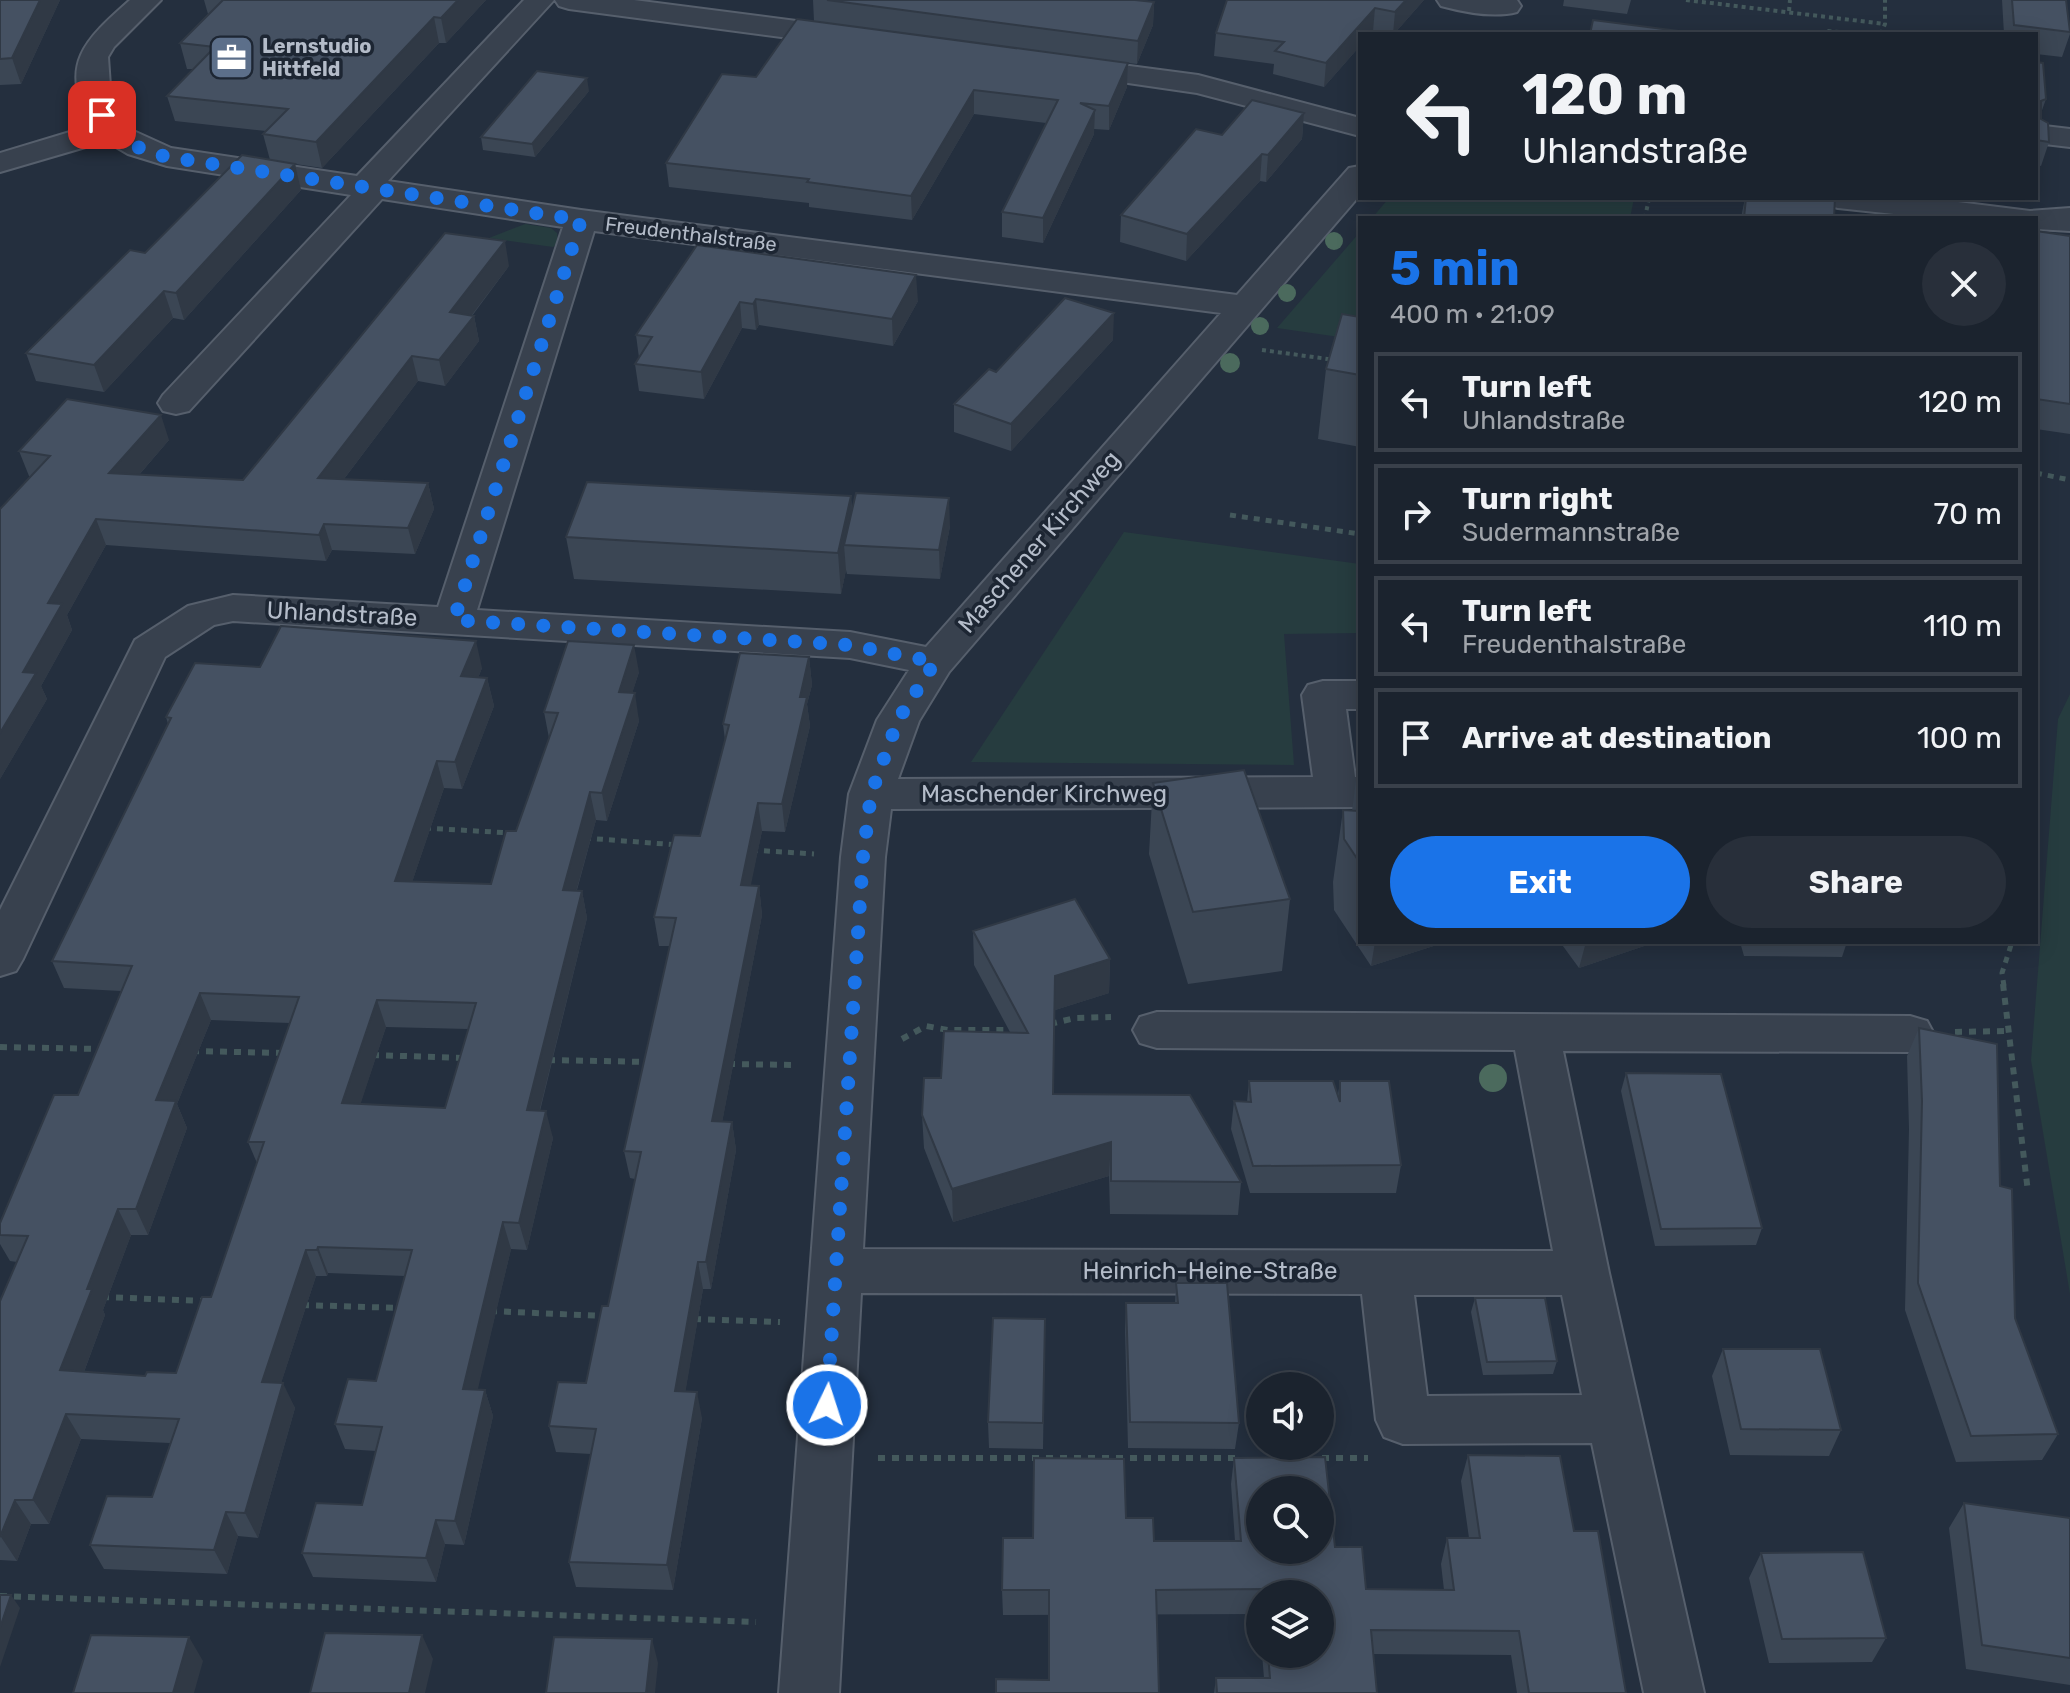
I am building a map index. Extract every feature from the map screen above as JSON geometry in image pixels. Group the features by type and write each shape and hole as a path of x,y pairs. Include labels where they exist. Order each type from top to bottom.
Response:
{"street":[{"path":"0,163 109,130 95,100 91,68 95,52 147,0"},
{"path":"176,403 540,0"},
{"path":"569,0 884,42"},
{"path":"1451,0 1502,20"},
{"path":"1041,63 1198,84 1358,126"},
{"name":"Freudenthalstraße","path":"109,130 138,148 167,157 581,220 1245,306"},
{"path":"2038,134 2070,138"},
{"name":"Maschener Kirchweg","path":"809,1693 863,857 871,794 898,720 935,662 1358,177"},
{"path":"1845,200 1883,211 1980,216"},
{"path":"2038,219 2069,221"},
{"path":"454,620 581,220"},
{"name":"Uhlandstraße","path":"0,959 149,649 202,615 233,608 850,645 935,662"},
{"path":"1348,792 1323,695 1358,695"},
{"name":"Maschender Kirchweg","path":"871,794 1348,792"},
{"path":"1157,1030 1910,1034"},
{"path":"1535,1030 1583,1273 1674,1693"},
{"name":"Heinrich-Heine-Straße","path":"836,1271 1583,1273"},
{"path":"1385,1272 1403,1420 1617,1419"}],"path":[{"path":"1686,0 1885,24"},
{"path":"1789,11 1790,0"},
{"path":"1882,32 1885,0"},
{"path":"1215,340 1271,352 1345,362"},
{"path":"2038,473 2070,480"},
{"path":"1230,515 1358,534"},
{"path":"420,827 515,834"},
{"path":"578,838 689,845"},
{"path":"736,848 863,857"},
{"path":"2011,944 2002,973 2028,1192"},
{"path":"1036,1027 1075,1018 1123,1016 1157,1030"},
{"path":"722,1064 849,1066 926,1026 948,1030 1023,1030"},
{"path":"0,1047 110,1049"},
{"path":"188,1051 298,1054"},
{"path":"361,1055 471,1058"},
{"path":"533,1059 659,1062"},
{"path":"94,1297 220,1301"},
{"path":"299,1304 409,1308"},
{"path":"487,1311 613,1316"},
{"path":"691,1319 833,1324"},
{"path":"823,1458 1246,1458"},
{"path":"1334,1458 1374,1458"},
{"path":"0,1596 813,1624"}],"green space":[{"path":"1387,200 1634,200 1630,216 1374,216"},
{"path":"525,224 551,228 557,233 558,243 553,247 489,238"},
{"path":"1358,234 1358,340 1277,328"},
{"path":"1124,532 1358,564 1358,633 1284,634 1294,765 971,762"},
{"path":"2070,694 2070,1294 2031,1060 2058,719"}],"building":[{"path":"0,0 40,0 12,58 0,59"},
{"path":"223,0 458,0 441,18 434,17 316,142 263,134 288,109 167,96 215,47 180,43"},
{"path":"827,0 1135,0 1154,2 1138,41"},
{"path":"1227,0 1406,0 1395,12 1375,8 1326,63 1275,51 1284,42 1216,33"},
{"path":"2012,0 2066,0 2070,32 2014,25"},
{"path":"797,19 1128,63 1109,106 1080,103 1095,110 1043,218 1002,212 1058,100 974,90 911,196 807,182 809,179 666,163 722,74 756,77"},
{"path":"1593,20 1686,32 1590,32"},
{"path":"2038,62 2043,63 2046,99 2041,101 2041,119 2048,123 2049,142 2038,140"},
{"path":"537,71 587,78 532,144 481,137"},
{"path":"1252,100 1304,113 1268,155 1262,154 1187,234 1121,215 1196,129 1222,135"},
{"path":"242,155 295,164 176,293 164,291 94,365 26,353 130,250 145,253"},
{"path":"1746,200 1835,200 1834,216 1744,216"},
{"path":"2038,231 2070,236 2070,404 2038,399"},
{"path":"445,233 505,241 450,312 474,316 439,360 412,356 318,478 428,483 408,528 324,524 319,535 96,519 48,603 62,604 23,672 36,673 0,733 0,509 50,456 19,451 67,399 161,415 109,473 243,480"},
{"path":"697,245 916,275 892,319 756,299 753,304 740,302 701,372 635,364 652,337 636,335"},
{"path":"1065,298 1114,313 1011,424 954,404 989,369 996,372"},
{"path":"1342,314 1358,317 1358,375 1326,369"},
{"path":"587,482 851,496 838,553 566,537"},
{"path":"856,493 949,498 939,550 844,545"},
{"path":"281,626 476,641 461,676 487,678 455,762 437,761 395,881 491,884 506,831 516,831 558,713 544,712 568,641 634,645 619,692 635,693 602,793 590,792 563,890 582,891 527,1110 546,1111 519,1223 503,1222 463,1389 485,1390 455,1521 436,1520 426,1558 302,1553 316,1503 362,1505 382,1427 335,1424 348,1379 376,1381 412,1250 318,1247 317,1250 306,1250 262,1382 283,1383 245,1513 226,1512 214,1550 90,1545 107,1496 152,1497 179,1419 66,1414 33,1500 15,1500 0,1537 0,1301 28,1236 0,1235 0,1223 54,1095 78,1095 132,966 52,961 171,718 166,717 195,663 260,667","holes":["200,993 299,997 248,1142 264,1142 211,1297 202,1297 176,1373 147,1372 145,1376 60,1370 92,1289 87,1289 118,1209 136,1209 176,1101 156,1100","377,1000 476,1003 445,1108 342,1103"]},
{"path":"740,653 809,657 800,697 807,697 782,804 758,803 741,885 759,886 712,1121 732,1122 706,1262 698,1262 675,1391 697,1392 667,1565 569,1562 596,1429 549,1426 558,1382 586,1383 602,1306 608,1306 641,1152 624,1151 676,918 654,917 674,835 700,836 729,725 723,724"},
{"path":"1244,770 1290,899 1193,912 1153,783"},
{"path":"1343,810 1358,811 1358,860 1344,839"},
{"path":"1075,899 1110,959 1055,976 1053,1094 1190,1095 1241,1182 1111,1181 1111,1142 952,1189 922,1115 924,1078 941,1078 944,1031 1028,1033 973,931"},
{"path":"1919,1028 1997,1044 2000,1186 2012,1189 2015,1318 2058,1434 1971,1436 1918,1283 1922,1101"},
{"path":"1626,1073 1721,1074 1762,1228 1661,1229"},
{"path":"1249,1081 1333,1081 1340,1102 1340,1081 1389,1081 1401,1165 1253,1166 1234,1101 1251,1102"},
{"path":"1176,1283 1227,1283 1239,1423 1130,1422 1126,1303 1178,1303"},
{"path":"1475,1298 1545,1298 1557,1361 1487,1362"},
{"path":"993,1318 1045,1319 1043,1423 988,1422"},
{"path":"1723,1349 1820,1349 1841,1430 1741,1429"},
{"path":"1468,1455 1560,1456 1574,1531 1598,1531 1626,1693 1529,1693 1519,1631 1371,1630 1377,1693 1217,1693 1216,1678 1270,1678 1269,1668 1334,1668 1334,1580 1246,1580 1246,1589 1156,1590 1159,1693 996,1693 996,1679 1049,1680 1049,1590 1002,1590 1003,1538 1033,1538 1034,1458 1124,1459 1126,1518 1153,1518 1154,1541 1241,1541 1234,1458 1325,1460 1327,1476 1246,1476 1246,1564 1334,1564 1334,1538 1335,1547 1362,1547 1366,1589 1454,1590 1447,1538 1480,1538"},
{"path":"1964,1503 2070,1518 2070,1658 1982,1645"},
{"path":"1863,1552 1886,1638 1782,1639 1761,1553"},
{"path":"0,1595 11,1595 0,1628"},
{"path":"325,1633 422,1635 409,1693 310,1693"},
{"path":"91,1635 189,1637 173,1693 73,1693"},
{"path":"554,1637 652,1639 646,1693 546,1693"}],"place":[{"name":"Lernstudio Hittfeld","path":"231,58"}],"route":[{"path":"102,115 109,130 138,148 167,157 581,220 454,620 850,645 935,662 898,720 871,794 863,857 827,1405"}]}
